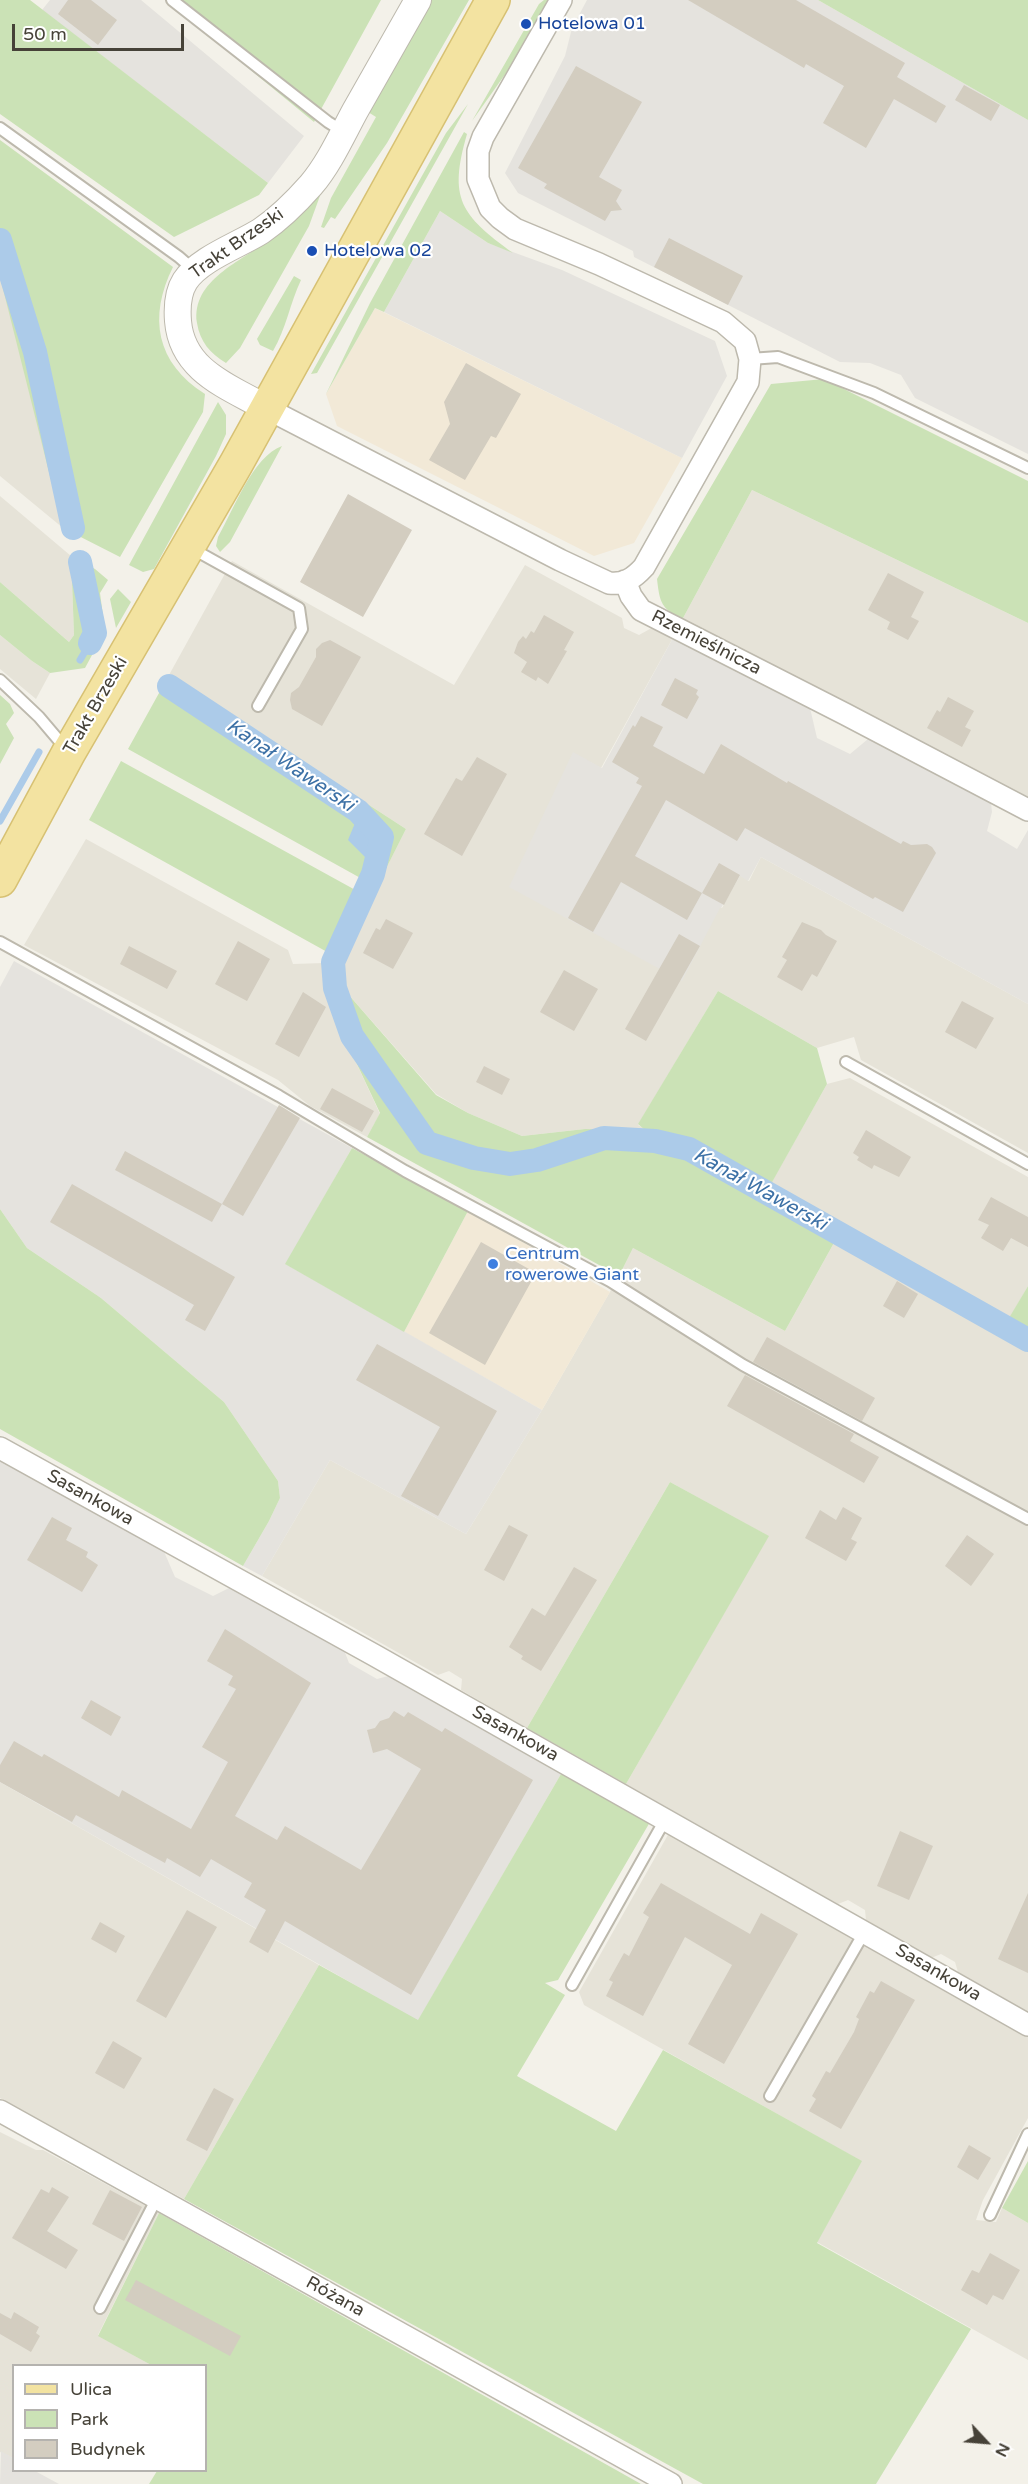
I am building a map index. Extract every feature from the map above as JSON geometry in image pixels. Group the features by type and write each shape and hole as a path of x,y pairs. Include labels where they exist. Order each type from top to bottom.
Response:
{"main road":[{"name":"Trakt Brzeski","path":"0,880 69,752 267,408 493,0"}],"street":[{"name":"Trakt Brzeski","path":"267,408 207,374 184,350 177,310 180,294 185,281 195,271 262,230 287,211 313,182 344,132 418,0"},
{"path":"267,408 560,560 609,583 618,584 634,577 644,567 748,382 750,359 745,341 723,322 599,264 515,229 490,208 478,179 478,151 483,137 561,0"},
{"name":"Rzemieślnicza","path":"625,581 631,596 641,610 1028,810"},
{"name":"Sasankowa","path":"0,1448 666,1818 1028,2025"},
{"name":"Różana","path":"0,2110 670,2484"}],"lane":[{"path":"172,0 328,122 344,132"},
{"path":"0,128 170,250 195,271"},
{"path":"750,359 778,357 874,393 1028,468"},
{"path":"187,546 299,609 302,628 258,706"},
{"path":"0,680 39,717 69,752"},
{"path":"0,942 279,1096 405,1171 610,1281 744,1365 1028,1519"},
{"path":"846,1062 1028,1164"},
{"path":"572,1985 666,1818"},
{"path":"770,2096 865,1930"},
{"path":"990,2215 1028,2134"},
{"path":"100,2308 157,2198"}],"shaded area":[{"path":"50,0 141,0 304,136 268,183 42,10"},
{"path":"587,0 818,0 1028,120 1028,454 915,398 901,375 870,363 840,362 634,257 633,251 518,193 505,173 565,56 572,28"},
{"path":"440,211 488,243 562,270 715,341 727,376 682,458 384,312"},
{"path":"0,277 9,306 63,528 0,476"},
{"path":"375,308 682,458 634,543 594,556 337,426 326,394"},
{"path":"752,490 1028,623 1028,800 682,620"},
{"path":"0,496 71,556 74,635 69,642 0,582"},
{"path":"232,561 454,685 525,565 622,618 624,628 639,635 657,625 674,636 601,768 573,753 720,907 722,908 740,875 749,881 761,857 1028,1004 1028,1153 861,1060 854,1037 817,1048 718,991 638,1125 647,1130 585,1129 522,1136 468,1113 436,1094 341,986 339,961 406,829 169,675"},
{"path":"0,635 50,673 36,699 0,669"},
{"path":"674,636 810,708 817,738 850,754 868,739 991,803 992,812 987,831 1017,849 1028,830 1028,1004 761,857 748,881 740,876 720,908 682,981 509,887 573,752 602,768"},
{"path":"86,839 288,950 293,964 324,963 347,1043 380,1114 367,1137 310,1106 278,1080 24,945"},
{"path":"14,961 352,1148 286,1264 542,1410 466,1534 330,1460 262,1576 243,1566 280,1498 278,1481 224,1402 101,1298 27,1248 0,1209 0,987"},
{"path":"850,1078 1028,1177 1028,1286 1010,1318 771,1183 827,1084"},
{"path":"468,1211 610,1292 542,1410 404,1332"},
{"path":"835,1241 1028,1351 1028,2012 958,1972 955,1962 941,1954 931,1958 866,1920 865,1910 848,1900 838,1904 626,1784 768,1536 670,1482 527,1728 461,1690 462,1679 449,1671 438,1675 262,1576 330,1460 466,1534 542,1410 633,1248 785,1331"},
{"path":"0,1455 162,1547 175,1577 213,1596 233,1586 344,1650 349,1663 377,1679 392,1675 561,1774 418,2021 0,1782"},
{"path":"0,1782 319,1965 184,2199 0,2098"},
{"path":"669,1833 1028,2036 1028,2118 983,2200 976,2220 996,2222 1002,2208 1028,2223 1028,2360 817,2242 861,2161 584,2005 579,1992"},
{"path":"0,2132 36,2150 43,2150 159,2213 98,2335 149,2364 12,2364 12,2458 0,2452"},
{"path":"1,2451 12,2457 12,2472 37,2472 59,2484 0,2484"}],"green space":[{"path":"0,0 30,0 268,183 259,195 174,237 0,114"},
{"path":"165,0 381,0 314,122"},
{"path":"432,0 469,0 387,143 335,219 331,217 324,228 321,227 331,198 376,117 368,112"},
{"path":"544,0 549,0 511,66 472,121 539,4"},
{"path":"818,0 1028,0 1028,120"},
{"path":"468,104 317,373 311,374 446,133"},
{"path":"464,132 467,134 459,175 459,190 463,204 481,228 513,253 488,243 440,211 384,312 375,308 326,394 370,303"},
{"path":"0,140 173,267 161,304 159,321 161,338 176,368 205,394 203,412 120,557 63,528 0,277"},
{"path":"321,193 309,226 240,348 226,363 211,351 201,336 197,323 197,308 202,295 221,273 269,240"},
{"path":"294,276 301,280 273,351 260,345 257,339"},
{"path":"824,379 1028,481 1028,623 752,490 682,620 666,608 659,594 657,579 771,384"},
{"path":"218,402 226,415 226,434 154,569 143,572 129,565"},
{"path":"282,446 230,542 220,552 216,546 218,537 253,472 272,452"},
{"path":"71,556 95,569 108,580 100,593 105,631 85,668 50,673 0,635 0,582 69,642 74,635"},
{"path":"118,589 131,602 116,628 110,599"},
{"path":"169,675 406,829 340,960 341,986 436,1095 468,1113 522,1136 585,1129 645,1130 638,1124 718,991 817,1048 827,1084 771,1184 1009,1318 1028,1286 1028,1351 835,1241 785,1331 633,1248 619,1276 367,1137 380,1113 347,1043 324,963 329,953 89,820 121,761 359,892 364,880 128,749"},
{"path":"0,695 10,704 14,713 6,724 14,738 0,764"},
{"path":"352,1148 468,1211 404,1332 285,1264"},
{"path":"0,1209 27,1248 101,1298 224,1402 278,1481 280,1498 243,1566 0,1429"},
{"path":"670,1482 769,1536 626,1784 527,1728"},
{"path":"561,1774 650,1822 558,1980 545,1983 565,1995 517,2076 616,2131 663,2050 862,2161 817,2243 971,2329 876,2484 703,2484 184,2199 319,1965 418,2020"},
{"path":"1028,2161 1028,2223 1002,2208"},
{"path":"159,2213 641,2484 149,2484 156,2472 207,2472 207,2364 149,2364 98,2336"}],"water":[{"path":"360,811 381,819 381,848 367,859 348,840"}],"building":[{"path":"68,0 91,0 117,20 98,45 58,14"},
{"path":"688,0 796,0 905,63 897,77 946,106 936,123 894,99 866,148 823,123 844,86 806,64 804,68"},
{"path":"576,66 642,102 599,177 622,190 616,201 622,210 611,211 605,221 544,188 547,184 518,168"},
{"path":"964,85 1000,105 991,121 955,100"},
{"path":"669,238 743,276 728,305 654,267"},
{"path":"466,363 521,394 496,438 491,436 465,480 429,460 450,424 444,402"},
{"path":"348,494 412,530 363,617 300,582"},
{"path":"888,573 924,592 911,617 919,621 908,640 887,629 890,622 868,610"},
{"path":"544,615 574,632 564,650 567,651 548,684 538,677 536,681 521,672 527,662 514,653 518,642 523,636 526,639 531,631 534,633"},
{"path":"330,640 361,657 322,726 292,709 290,700 291,693 299,687 316,657 316,649 322,643"},
{"path":"675,678 698,690 696,694 699,697 687,719 661,705"},
{"path":"948,697 974,711 965,727 971,730 962,747 927,728 937,710 940,712"},
{"path":"641,716 663,727 653,746 704,774 721,744 787,783 788,781 901,844 903,841 911,845 927,844 932,847 936,853 903,912 875,897 873,899 745,828 737,841 666,800 635,856 702,893 687,920 621,882 593,932 568,918 642,786 636,783 639,778 612,762 633,725 635,727"},
{"path":"477,757 507,774 462,856 424,834 456,778 462,781"},
{"path":"719,863 740,875 724,905 702,893"},
{"path":"386,919 413,933 393,969 363,953 376,928 380,930"},
{"path":"802,922 821,930 837,941 817,977 812,974 802,991 777,977 787,960 782,957"},
{"path":"679,934 700,946 646,1041 625,1029"},
{"path":"238,941 270,959 247,1001 215,984"},
{"path":"129,946 177,971 167,989 120,964"},
{"path":"564,970 598,989 574,1031 540,1012"},
{"path":"303,992 326,1007 299,1057 275,1044"},
{"path":"962,1001 994,1018 976,1049 945,1032"},
{"path":"484,1066 510,1079 502,1095 476,1082"},
{"path":"332,1088 374,1111 362,1132 320,1109"},
{"path":"279,1105 300,1118 243,1216 222,1204"},
{"path":"866,1130 911,1157 899,1177 874,1165 872,1169 857,1160 859,1157 853,1153"},
{"path":"125,1151 222,1204 212,1222 115,1170"},
{"path":"72,1184 235,1277 205,1331 185,1320 194,1305 50,1222"},
{"path":"991,1197 1028,1217 1028,1247 1011,1238 1003,1251 981,1238 989,1225 978,1220"},
{"path":"481,1242 536,1273 485,1365 429,1333"},
{"path":"897,1281 918,1294 904,1318 883,1306"},
{"path":"767,1337 875,1398 862,1421 753,1362"},
{"path":"377,1344 497,1411 438,1516 401,1496 440,1427 356,1380"},
{"path":"745,1375 854,1434 850,1441 879,1457 864,1483 727,1406"},
{"path":"843,1507 862,1518 851,1539 857,1542 846,1561 805,1538 820,1510 836,1520"},
{"path":"52,1517 72,1528 66,1540 88,1552 86,1557 98,1565 82,1592 27,1560"},
{"path":"509,1525 528,1535 504,1581 484,1570"},
{"path":"967,1535 994,1554 971,1586 945,1566"},
{"path":"574,1567 597,1580 541,1671 521,1659 523,1656 509,1647 532,1608 545,1616"},
{"path":"225,1629 311,1683 235,1816 277,1840 285,1826 361,1870 421,1769 387,1749 373,1753 367,1730 375,1728 380,1721 389,1718 394,1711 404,1717 408,1712 442,1732 445,1728 533,1780 411,1995 285,1921 268,1953 249,1942 266,1910 244,1897 252,1883 211,1859 200,1877 167,1858 165,1863 76,1815 72,1822 0,1782 0,1765 14,1741 42,1757 44,1754 119,1797 122,1790 191,1829 228,1762 202,1747 236,1689 228,1685 233,1676 207,1661"},
{"path":"91,1700 121,1717 111,1736 81,1718"},
{"path":"900,1831 933,1846 909,1900 877,1886"},
{"path":"661,1883 750,1934 761,1913 798,1934 724,2064 688,2044 732,1965 685,1937 643,2016 606,1996 613,1982 609,1980 624,1953 629,1956 649,1917 643,1913"},
{"path":"1028,1893 1028,1973 998,1959"},
{"path":"187,1910 217,1927 166,2018 136,2001"},
{"path":"100,1922 125,1936 116,1953 91,1939"},
{"path":"881,1981 915,2000 841,2129 809,2111 816,2099 812,2096 826,2071 830,2073 854,2032 859,2019 856,2017 870,1991 874,1993"},
{"path":"113,2041 142,2058 124,2089 95,2073"},
{"path":"214,2088 234,2099 207,2151 186,2140"},
{"path":"969,2145 991,2158 978,2180 957,2167"},
{"path":"52,2187 69,2197 47,2231 78,2250 66,2269 12,2238 41,2189 49,2193"},
{"path":"110,2190 142,2207 124,2241 92,2224"},
{"path":"990,2253 1020,2270 1003,2300 993,2295 987,2305 961,2290 972,2270 979,2273"},
{"path":"136,2280 241,2336 230,2356 125,2300"},
{"path":"14,2312 39,2327 36,2333 40,2336 31,2352 0,2334 0,2313 11,2319"}],"waterway":[{"name":"Kanał Wawerski","path":"0,240 35,352 73,528"},
{"name":"Kanał Wawerski","path":"80,562 95,633 90,643"},
{"path":"80,660 90,643"},
{"name":"Kanał Wawerski","path":"169,686 358,811 382,837 373,874 333,962 335,988 352,1036 427,1143 474,1158 510,1164 537,1160 604,1138 655,1141 689,1149 1028,1340"},
{"path":"0,821 39,752"}],"place":[{"name":"Hotelowa 01","path":"526,24"},
{"name":"Hotelowa 02","path":"312,251"},
{"name":"Centrum rowerowe Giant","path":"493,1264"}]}
